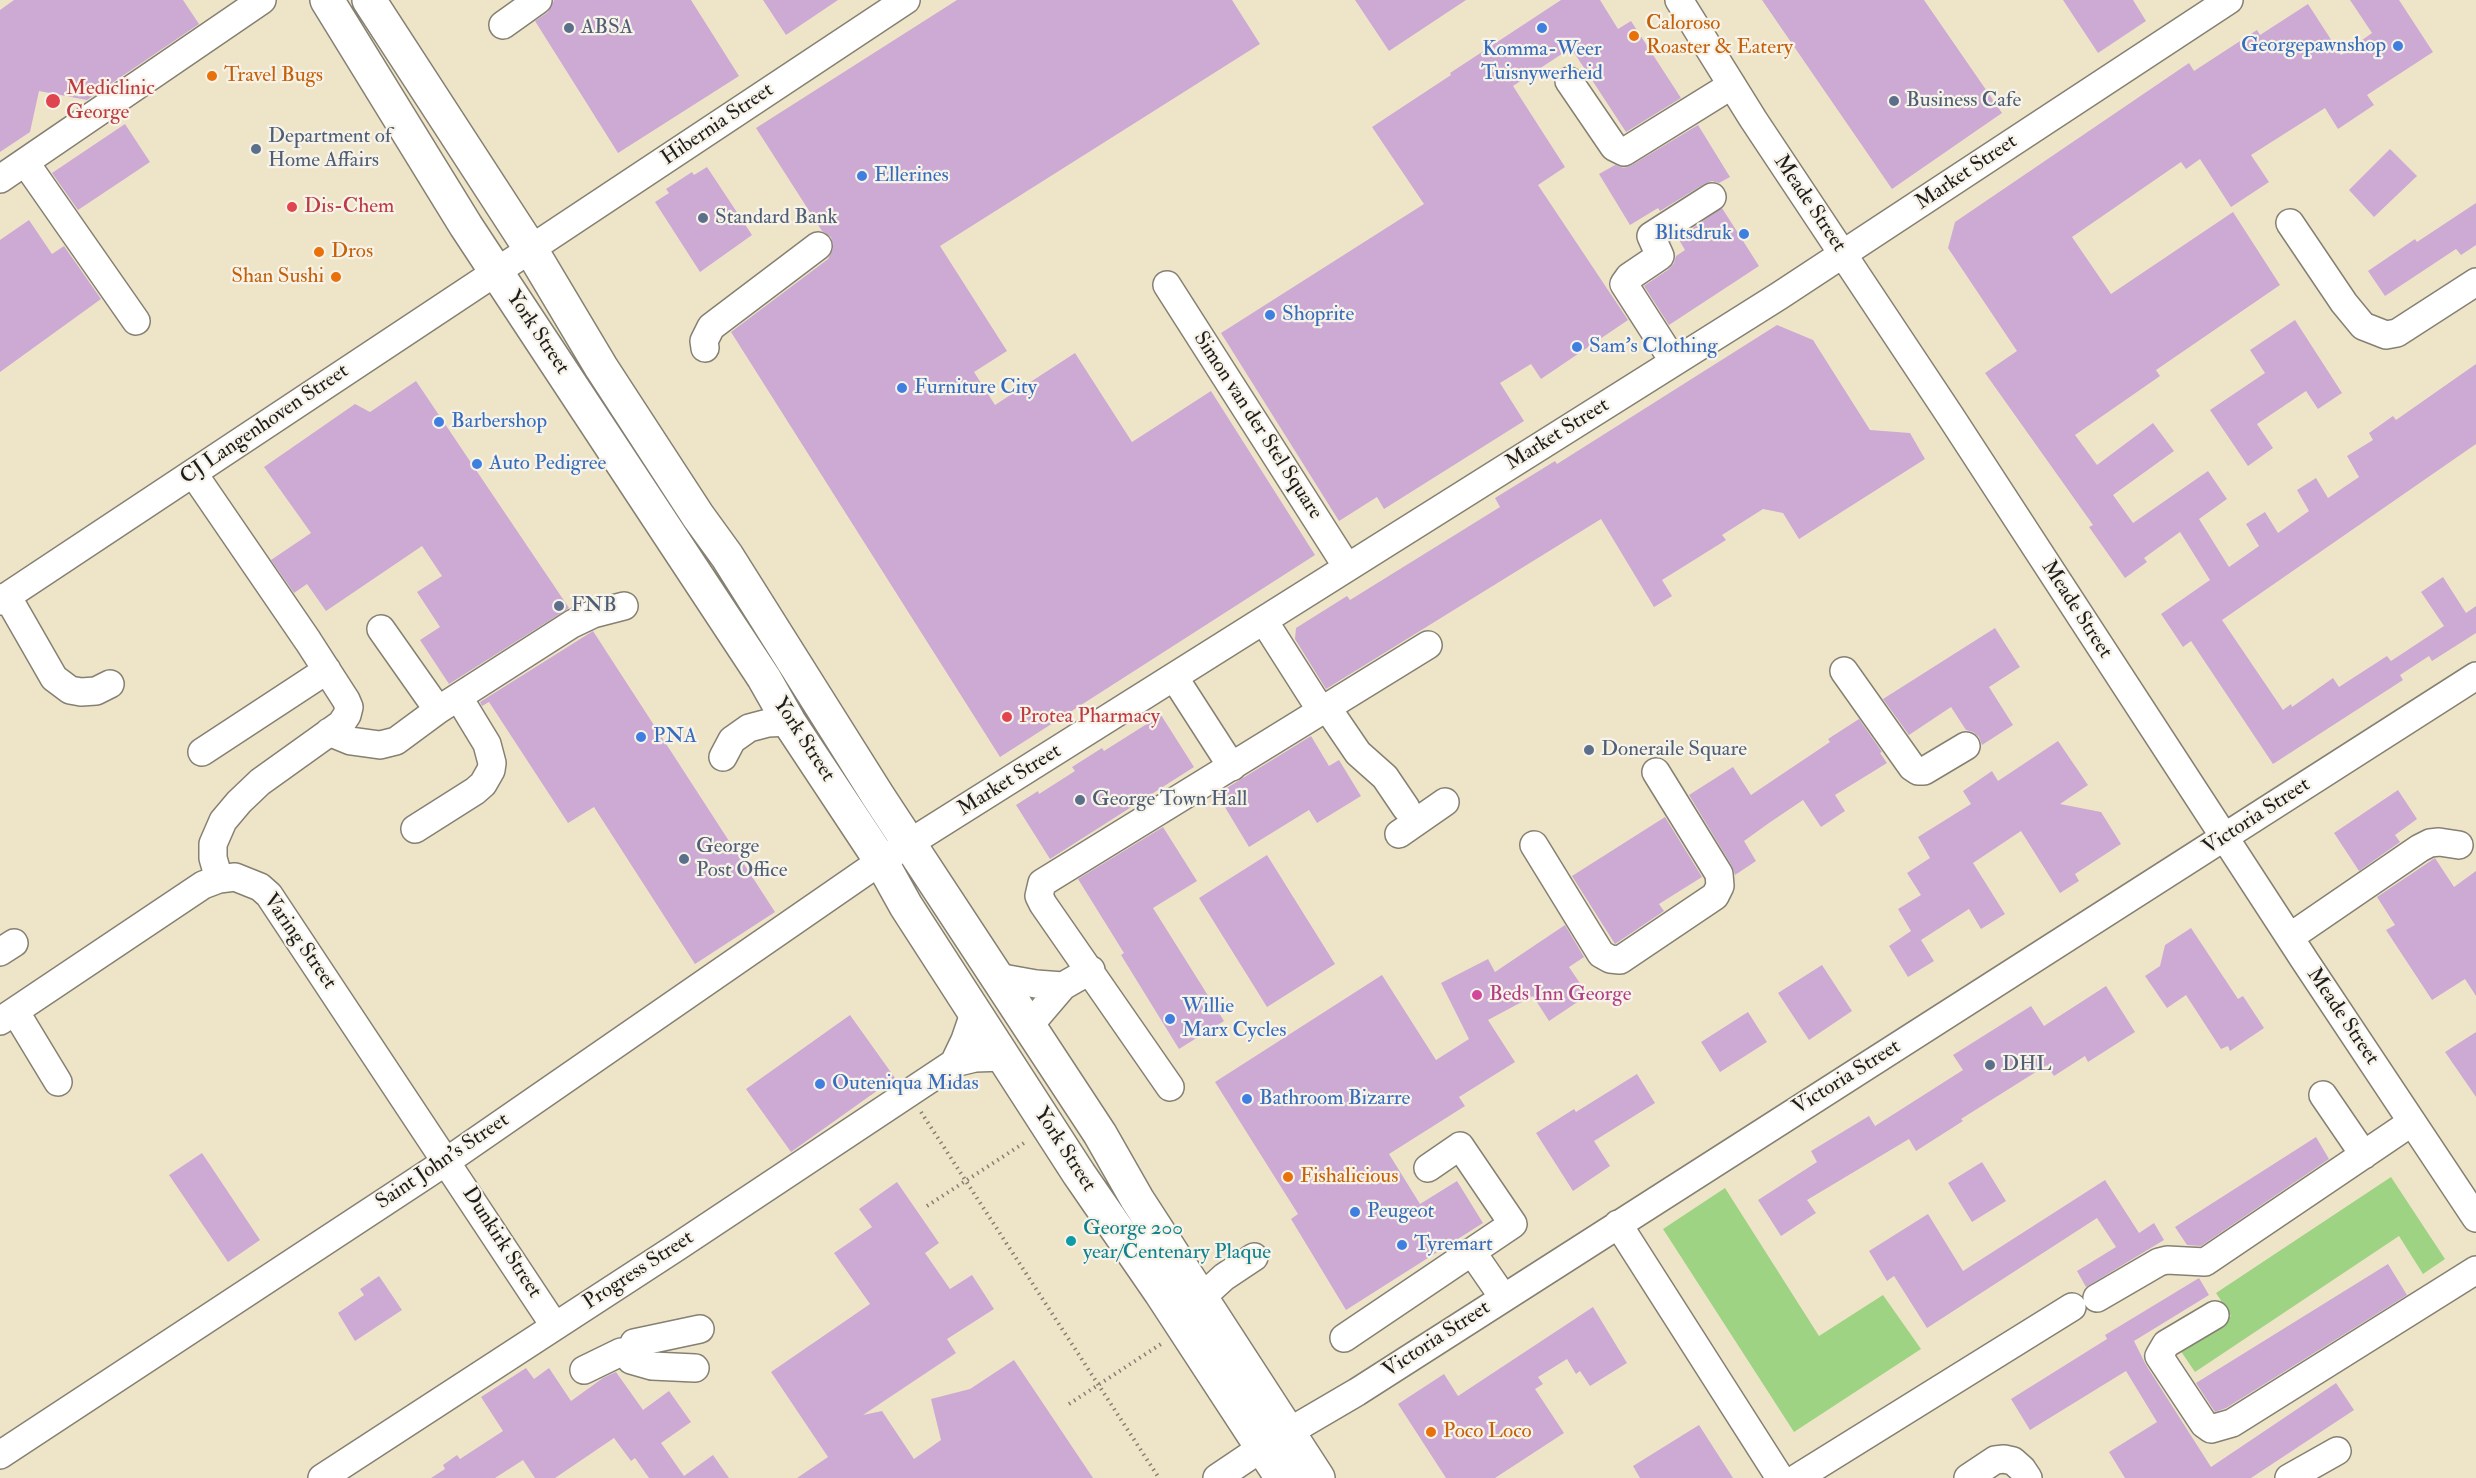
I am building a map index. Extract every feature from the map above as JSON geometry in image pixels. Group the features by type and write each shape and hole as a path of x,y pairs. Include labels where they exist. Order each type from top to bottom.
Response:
{"main road":[{"name":"York Street","path":"327,0 496,272 752,659 789,722 881,861 906,906 1048,1126 1185,1329 1276,1440 1318,1478"},
{"name":"York Street","path":"369,0 530,248 600,367 698,516 728,556 909,844 1100,1134 1137,1199 1201,1298 1276,1440 1282,1478"}],"street":[{"path":"0,179 262,0"},
{"path":"503,25 538,0"},
{"name":"Hibernia Street","path":"530,248 906,0"},
{"name":"Meade Street","path":"1679,0 1732,85 2476,1218"},
{"name":"Market Street","path":"881,861 1779,296 2229,0"},
{"path":"1569,81 1614,147 1623,152 1732,85"},
{"path":"25,162 136,321"},
{"path":"1674,362 1624,284 1629,277 1660,255 1651,236 1712,197"},
{"path":"2290,223 2362,326 2386,335 2397,333 2476,282"},
{"path":"705,348 707,333 716,322 818,246"},
{"name":"CJ Langenhoven Street","path":"4,599 530,248"},
{"name":"Simon van der Stel Square","path":"1167,285 1347,567"},
{"path":"58,1082 8,1016 203,885 219,879 213,858 213,844 223,821 260,782 329,732 347,716 349,707 327,670 193,473"},
{"path":"4,599 54,678 70,690 81,693 96,691 110,684"},
{"path":"329,732 351,741 380,746 396,741 578,621 593,614 624,606"},
{"path":"1264,621 1325,710 1358,753 1385,777 1406,808"},
{"path":"381,629 487,744 492,763 491,770 483,784 415,829"},
{"path":"1170,1087 1039,896 1042,883 1428,645"},
{"path":"202,752 327,670"},
{"path":"1844,671 1912,767 1918,771 1924,771 1966,746"},
{"name":"Victoria Street","path":"1217,1478 2476,676"},
{"path":"1174,677 1232,767"},
{"path":"723,757 732,740 749,728 768,723 789,722"},
{"path":"1534,845 1601,954 1610,959 1620,960 1715,896 1720,886 1719,874 1656,772"},
{"path":"1398,834 1445,802"},
{"path":"2290,937 2420,848 2439,842 2459,845"},
{"name":"Saint John's Street","path":"0,1455 447,1161 881,861"},
{"name":"Varing Street","path":"219,879 235,877 260,888 269,895 447,1161"},
{"path":"1028,1027 1063,986 1091,970"},
{"path":"997,977 1063,986"},
{"path":"954,1063 975,1011"},
{"name":"Progress Street","path":"322,1478 954,1063 975,1058 1004,1057"},
{"path":"2323,1095 2364,1155"},
{"path":"2097,1298 2159,1262 2167,1260 2205,1262 2412,1122"},
{"path":"1344,1338 1512,1224 1460,1146 1428,1168"},
{"name":"Dunkirk Street","path":"447,1161 554,1325"},
{"path":"1618,1224 1780,1478"},
{"path":"1472,1252 1503,1297"},
{"path":"1201,1298 1224,1277 1254,1257"},
{"path":"2215,1315 2166,1344 2159,1356 2204,1424 2211,1429 2232,1423 2476,1270"},
{"path":"1797,1478 2072,1307"},
{"path":"584,1370 629,1352 700,1329"},
{"path":"629,1352 652,1366 695,1368"},
{"path":"2289,1478 2337,1451"},
{"path":"1971,1476 1995,1460 2004,1459 2013,1461 2028,1478"}],"path":[{"path":"909,1094 1159,1478"},
{"path":"927,1206 1048,1126"},
{"path":"1069,1404 1185,1329"}],"green space":[{"path":"2391,1177 2445,1259 2423,1274 2399,1236 2195,1372 2180,1350 2231,1316 2216,1293"},
{"path":"1725,1188 1819,1336 1883,1295 1921,1349 1794,1432 1663,1229"}],"building":[{"name":"Mediclinic George","path":"14,0 183,0 199,24 87,100 39,91 30,132 0,152 0,10"},
{"path":"554,0 691,0 739,76 618,153 535,21 548,12"},
{"path":"763,0 838,0 786,35"},
{"path":"957,0 1232,0 1260,44 940,246 1007,351 974,372 995,405 1075,353 1132,442 1211,391 1315,555 1000,757 731,332 828,259 833,249 831,237 822,231 756,128"},
{"path":"1355,0 1466,0 1389,51"},
{"path":"1561,0 1600,0 1618,29 1631,21 1681,98 1626,132 1571,48 1513,86 1565,167 1538,185 1628,320 1541,379 1531,364 1500,383 1524,421 1384,509 1377,497 1339,521 1221,333 1424,204 1372,127"},
{"path":"1762,0 1924,0 2002,113 1892,189"},
{"path":"2063,0 2133,0 2146,21 2098,53"},
{"path":"2350,0 2399,0 2433,52 2367,95 2374,105 2338,129 2325,108 2251,155 2269,182 2231,207 2200,159 2186,169 2181,162 2072,237 2111,294 2233,212 2280,285 2156,370 2160,376 2075,435 2097,465 2153,423 2174,451 2113,495 2133,523 2208,471 2227,499 2199,519 2229,567 2259,546 2246,524 2265,512 2278,533 2309,511 2297,490 2316,478 2328,498 2359,477 2347,456 2373,440 2369,433 2393,416 2396,420 2476,364 2476,444 2222,620 2283,710 2291,704 2292,707 2333,678 2339,687 2387,656 2391,661 2444,626 2421,592 2443,577 2466,613 2476,606 2476,633 2432,661 2429,656 2400,675 2403,680 2273,764 2191,641 2183,647 2161,614 2210,580 2180,532 2144,558 2147,562 2125,578 2089,527 2093,525 1985,373 2017,351 1948,248 1955,222 2189,63 2194,71 2257,30 2260,35 2308,4 2341,55 2372,33"},
{"path":"125,124 150,162 78,210 52,173"},
{"path":"1698,125 1730,177 1719,183 1712,181 1704,184 1660,211 1658,208 1630,225 1599,174 1615,165 1624,168 1632,165"},
{"path":"2390,149 2417,176 2374,217 2349,190"},
{"name":"Standard Bank","path":"707,167 752,235 700,272 655,202 669,193 666,189 692,172 694,175"},
{"path":"2476,203 2476,245 2461,255 2456,249 2385,296 2368,271 2415,239 2417,242"},
{"path":"1722,208 1759,266 1669,325 1644,286 1669,269 1676,256 1685,250 1678,238"},
{"path":"29,220 52,254 64,246 101,299 0,372 0,240"},
{"path":"2295,320 2342,393 2318,409 2306,391 2257,424 2273,448 2248,466 2210,410 2265,373 2250,350"},
{"path":"1777,325 1813,340 1870,430 1910,433 1925,459 1799,539 1783,513 1763,509 1722,535 1726,540 1662,580 1672,596 1654,607 1601,519 1326,689 1295,639 1296,628 1347,596 1350,600 1500,507 1495,498 1555,461 1557,464"},
{"path":"416,381 569,608 449,684 420,640 440,627 417,592 442,576 422,546 326,611 307,584 294,593 271,560 311,533 264,467 355,404 370,412"},
{"path":"1995,628 2020,667 1989,687 2013,725 1982,745 1979,737 1966,730 1951,707 1909,735 1883,699"},
{"path":"593,631 775,912 695,964 594,807 568,823 489,702 482,706 480,702"},
{"name":"George Town Hall","path":"1161,715 1194,767 1050,859 1016,805 1038,791 1039,794 1075,771 1072,767 1102,748 1104,751"},
{"path":"1859,719 1887,763 1835,795 1845,811 1821,827 1803,800 1744,841 1756,861 1735,875 1732,866 1689,795 1733,767 1751,795 1830,742 1828,739"},
{"path":"1311,736 1329,766 1339,760 1361,796 1317,823 1309,810 1249,847 1217,794"},
{"path":"2058,741 2088,785 2060,804 2101,812 2121,844 2075,874 2079,881 2060,893 2021,831 1973,863 2005,914 1981,929 1969,909 1921,940 1934,961 1908,977 1889,946 1911,931 1898,909 1921,895 1907,873 1930,858 1918,837 1971,804 1963,791 1992,771 1998,781"},
{"path":"2398,790 2417,819 2395,835 2400,842 2359,871 2334,833"},
{"path":"1665,817 1702,877 1659,904 1664,911 1615,944 1572,876"},
{"path":"1163,827 1197,881 1153,908 1224,1021 1179,1049 1121,955 1124,953 1078,879"},
{"path":"1267,855 1335,964 1267,1007 1199,898"},
{"path":"2435,858 2454,887 2476,871 2476,996 2465,979 2432,1000 2386,930 2395,925 2377,897"},
{"path":"1565,925 1584,957 1569,967 1588,995 1549,1021 1533,996 1488,1020 1515,1062 1459,1097 1465,1106 1389,1154 1420,1204 1457,1181 1483,1223 1346,1310 1291,1219 1298,1214 1215,1082 1382,975 1436,1060 1469,1039 1441,983 1488,959 1495,972"},
{"path":"2191,928 2238,999 2243,996 2264,1028 2230,1051 2228,1046 2221,1049 2186,995 2167,1008 2145,976 2160,966 2165,945"},
{"path":"1822,965 1852,1011 1809,1040 1778,993"},
{"path":"2106,986 2135,1032 2088,1062 2085,1056 2054,1076 2047,1065 1961,1119 1963,1121 1916,1151 1909,1139 1807,1200 1816,1213 1781,1236 1758,1200 1817,1162 1811,1151 1869,1116 1875,1126 1963,1070 1953,1055 2031,1006 2044,1026"},
{"path":"1748,1012 1767,1042 1720,1072 1701,1042"},
{"name":"Outeniqua Midas","path":"850,1015 895,1078 791,1152 746,1089"},
{"path":"2476,1032 2476,1097 2445,1052"},
{"path":"1637,1074 1655,1103 1594,1141 1610,1166 1573,1191 1536,1133 1574,1109 1576,1112"},
{"path":"2316,1137 2329,1159 2201,1246 2187,1245 2175,1227"},
{"path":"202,1153 260,1240 228,1262 169,1175"},
{"path":"1982,1162 2006,1201 1972,1222 1948,1183"},
{"path":"2105,1180 2139,1233 2154,1223 2164,1240 2086,1287 2077,1271 2116,1247 2097,1218 1927,1328 1894,1276 1887,1281 1869,1251 1928,1214 1963,1271"},
{"path":"897,1182 939,1243 925,1253 950,1289 972,1275 994,1309 947,1339 956,1353 863,1415 882,1411 914,1459 941,1440 931,1399 970,1389 1014,1360 1093,1478 797,1478 828,1457 771,1372 870,1304 834,1253 872,1227 859,1209"},
{"path":"2388,1264 2407,1295 2226,1408 2215,1412 2196,1383"},
{"path":"379,1276 402,1310 355,1341 338,1313 364,1295 360,1289"},
{"path":"2199,1278 2209,1295 2134,1341 2146,1365 2211,1467 2336,1383 2354,1410 2251,1478 2125,1478 2109,1452 2157,1422 2126,1371 2030,1430 2011,1399 2107,1339 2105,1335"},
{"path":"1593,1307 1627,1363 1590,1386 1580,1371 1576,1374 1567,1359 1538,1377 1543,1384 1535,1389 1564,1433 1495,1478 1446,1478 1398,1404 1444,1374 1458,1396"},
{"path":"526,1368 534,1379 549,1368 571,1401 603,1378 616,1372 643,1410 669,1391 691,1422 661,1443 684,1476 713,1455 729,1478 649,1478 635,1458 631,1461 614,1438 555,1478 535,1478 523,1460 495,1478 431,1478 445,1469 443,1465 457,1455 460,1459 503,1431 481,1397"},
{"path":"1699,1425 1733,1478 1640,1478 1633,1466"}],"place":[{"name":"ABSA","path":"569,28"},
{"name":"Komma-Weer Tuisnywerheid","path":"1542,28"},
{"name":"Caloroso Roaster & Eatery","path":"1634,36"},
{"name":"Georgepawnshop","path":"2398,46"},
{"name":"Travel Bugs","path":"212,76"},
{"name":"Mediclinic George","path":"53,101"},
{"name":"Business Cafe","path":"1894,101"},
{"name":"Department of Home Affairs","path":"256,149"},
{"name":"Ellerines","path":"862,176"},
{"name":"Dis-Chem","path":"292,207"},
{"name":"Standard Bank","path":"703,218"},
{"name":"Blitsdruk","path":"1744,234"},
{"name":"Dros","path":"319,252"},
{"name":"Shan Sushi","path":"336,277"},
{"name":"Shoprite","path":"1270,315"},
{"name":"Sam's Clothing","path":"1577,347"},
{"name":"Furniture City","path":"902,388"},
{"name":"Barbershop","path":"439,422"},
{"name":"Auto Pedigree","path":"477,464"},
{"name":"FNB","path":"559,606"},
{"name":"Protea Pharmacy","path":"1007,717"},
{"name":"PNA","path":"641,737"},
{"name":"Doneraile Square","path":"1589,750"},
{"name":"George Town Hall","path":"1080,800"},
{"name":"George Post Office","path":"684,859"},
{"name":"Beds Inn George","path":"1477,995"},
{"name":"Willie Marx Cycles","path":"1170,1019"},
{"name":"DHL","path":"1990,1065"},
{"name":"Outeniqua Midas","path":"820,1084"},
{"name":"Bathroom Bizarre","path":"1247,1099"},
{"name":"Fishalicious","path":"1288,1177"},
{"name":"Peugeot","path":"1355,1212"},
{"name":"George 200 year/Centenary Plaque","path":"1071,1241"},
{"name":"Tyremart","path":"1402,1245"},
{"name":"Poco Loco","path":"1431,1432"}]}
